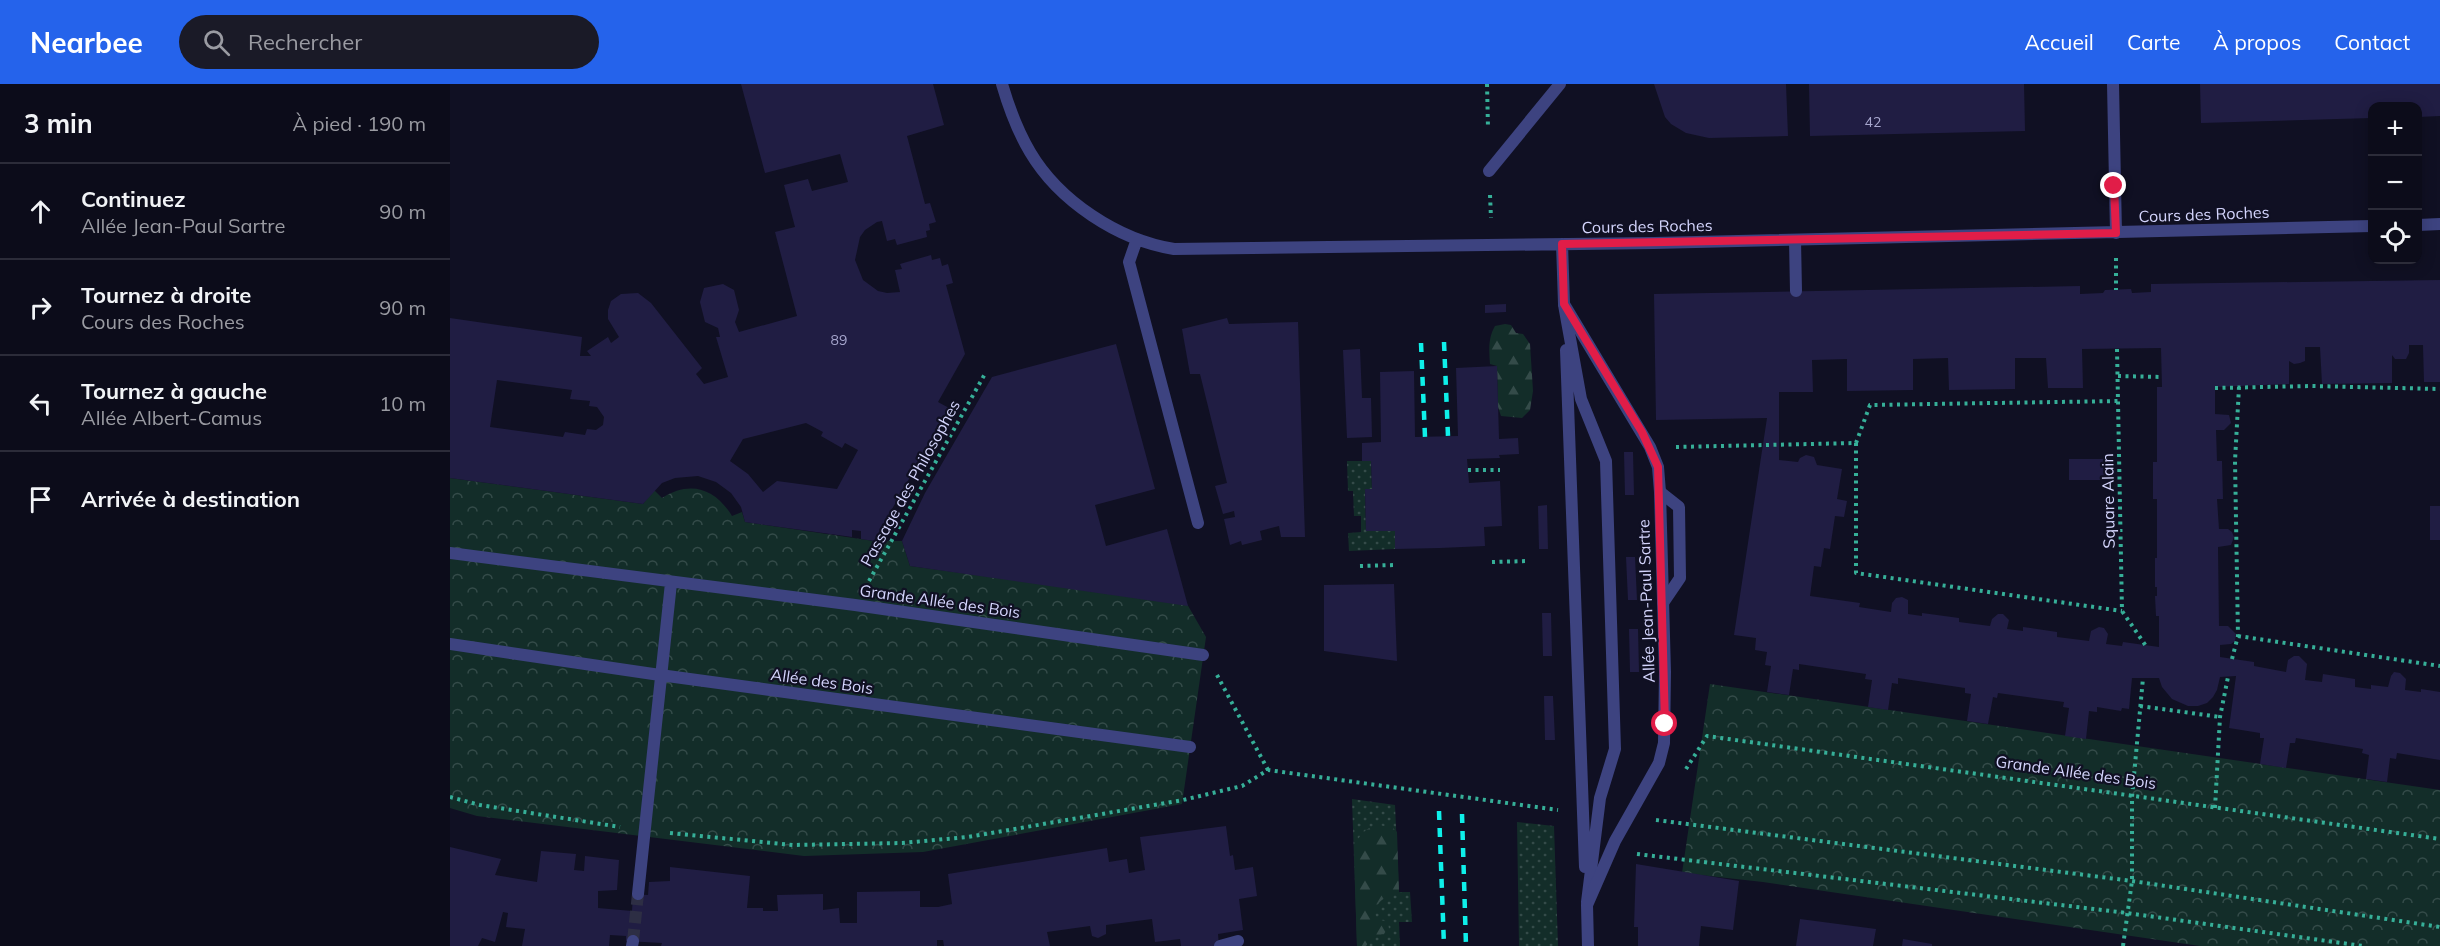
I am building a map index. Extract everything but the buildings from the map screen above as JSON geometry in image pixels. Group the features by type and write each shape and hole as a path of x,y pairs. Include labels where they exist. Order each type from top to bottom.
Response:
{"street":[{"name":"Cours des Roches","path":"1002,84 1011,114 1030,153 1047,176 1088,212 1137,239 1166,248 1206,250 1795,240 2368,226"},
{"path":"1489,171 1560,84"},
{"path":"2113,84 2116,233"},
{"path":"2422,225 2440,224"},
{"path":"1137,239 1129,262 1198,523"},
{"path":"1795,240 1796,291"},
{"name":"Allée Jean-Paul Sartre","path":"1562,244 1588,946"},
{"path":"1564,304 1581,399 1606,460 1615,749 1600,798 1587,905"},
{"name":"Allée Jean-Paul Sartre","path":"1564,304 1650,447 1658,467 1660,492 1664,742 1659,763 1600,873 1587,905"},
{"path":"1660,492 1679,507 1680,578 1663,603"},
{"name":"Grande Allée des Bois","path":"450,553 855,605 1203,655"},
{"path":"638,894 660,675 672,583"},
{"name":"Allée des Bois","path":"450,644 1190,747"},
{"path":"1220,946 1238,941"}],"path":[{"name":"Square Alain","path":"2118,349 2122,611"},
{"name":"Passage des Philosophes","path":"855,605 986,372"},
{"path":"2118,376 2162,377"},
{"path":"2215,388 2344,386 2440,390"},
{"path":"2232,659 2238,636 2235,461 2239,387"},
{"path":"2119,401 1870,405 1856,443 1856,573 2122,611 2146,646"},
{"path":"1650,447 1856,443"},
{"path":"1468,470 1500,470"},
{"path":"1492,562 1529,561"},
{"path":"1360,566 1395,565"},
{"path":"2238,636 2440,666"},
{"path":"2215,808 2220,717 2228,677"},
{"path":"2123,946 2132,881 2133,797 2143,678"},
{"path":"2140,705 2220,717"},
{"name":"Grande Allée des Bois","path":"1684,773 1707,736 2440,839"},
{"path":"450,797 501,809 644,830 793,844 902,843 968,837 1183,800 1242,786 1268,770 1583,815"},
{"path":"1655,820 1661,811"},
{"path":"1628,818 2132,881 2440,927"},
{"path":"1635,853 2127,913 2363,946"}],"green space":[{"path":"1511,325 1516,333 1523,334 1530,344 1533,391 1530,410 1522,418 1501,416 1498,407 1497,366 1490,364 1491,335 1495,326"},
{"path":"1347,461 1371,461 1372,489 1365,489 1366,531 1395,531 1395,549 1349,551 1348,533 1361,532 1361,516 1354,516 1353,491 1348,491"},
{"path":"450,478 643,504 654,490 662,498 672,492 692,488 710,493 725,506 732,516 742,512 745,522 874,541 902,541 910,566 1187,604 1206,637 1182,804 923,852 804,856 477,816 450,808"},
{"path":"1710,684 2440,790 2440,946 2200,946 1763,882 1682,873"},
{"path":"1352,799 1395,805 1399,892 1410,892 1412,922 1399,922 1400,946 1357,946"},
{"path":"1517,822 1554,826 1558,946 1519,946"},
{"path":"1379,825 1393,828 1397,832 1399,892 1381,901 1374,911 1377,919 1388,922 1389,929 1371,940 1366,946 1357,946 1354,849 1363,833"}],"tunnel":[{"path":"633,941 638,894"}],"railway":[{"path":"1444,342 1448,436"},
{"path":"1421,343 1425,437"},
{"path":"1439,811 1444,946"},
{"path":"1462,814 1466,946"}],"route":[{"path":"1665,724 1658,467 1642,432 1614,390 1564,304 1562,244 2116,233 2114,186"}]}
